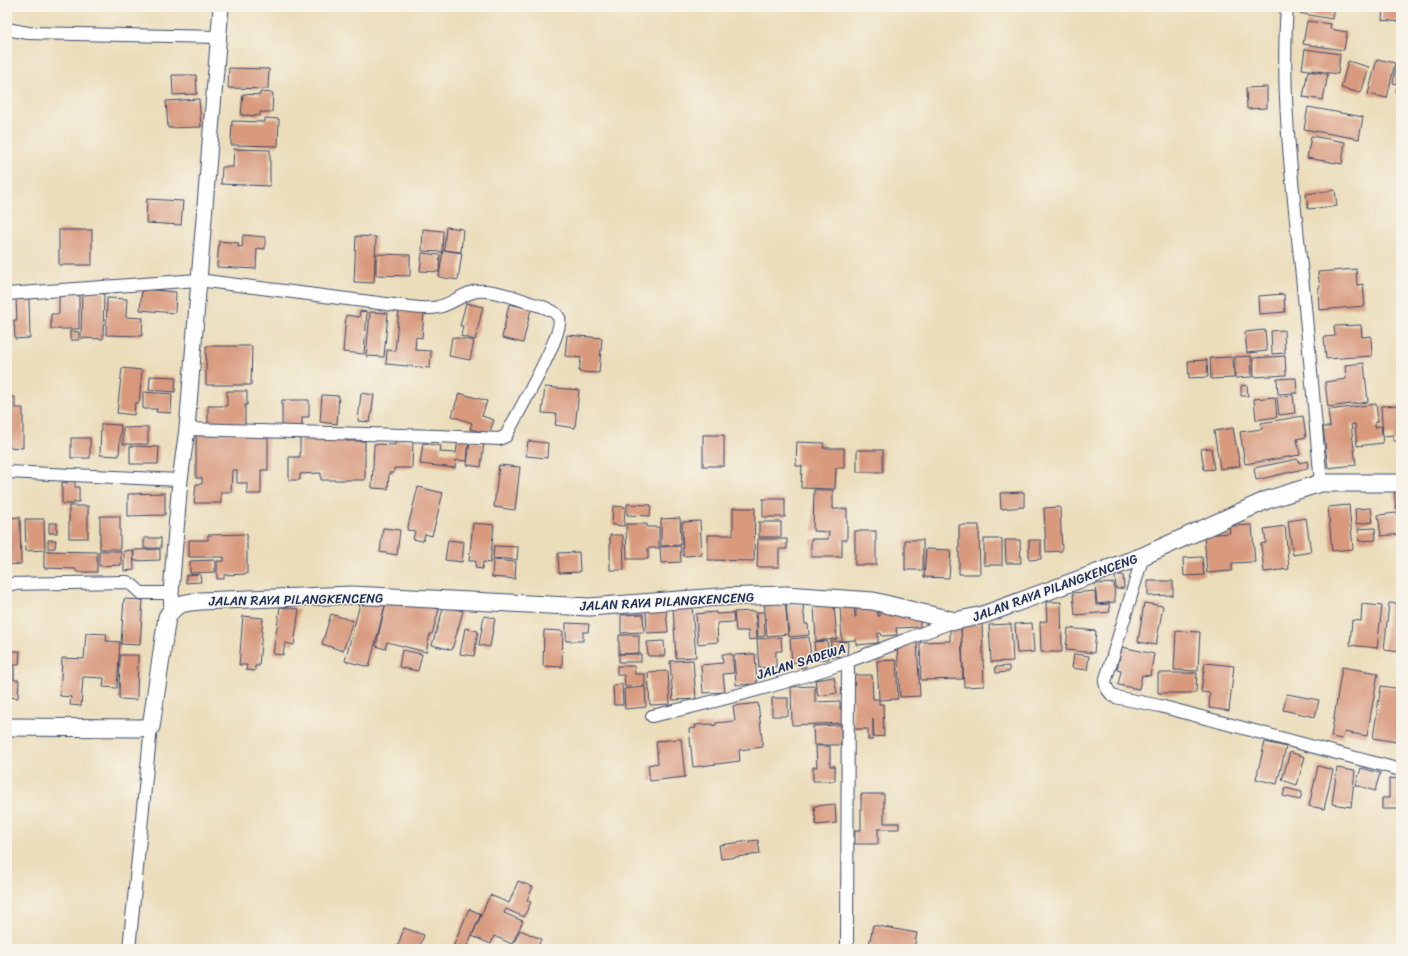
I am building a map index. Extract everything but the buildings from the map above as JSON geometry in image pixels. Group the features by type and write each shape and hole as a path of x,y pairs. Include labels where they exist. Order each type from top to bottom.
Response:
{"main road":[{"name":"JALAN RAYA PILANGKENCENG","path":"171,601 184,603 200,601 352,595 589,607 719,597 786,595 873,601 954,621 983,615 1143,556 1267,500 1321,483 1401,483"},
{"path":"7,727 151,727 167,617 171,601"}],"street":[{"path":"7,584 127,582 141,593 171,601 180,480 187,429 221,7"},
{"path":"1286,7 1284,43 1290,162 1321,483"},
{"path":"7,29 28,32 219,37"},
{"path":"7,294 198,280 402,306 438,308 452,302 466,293 479,290 510,295 549,309 560,318 557,335 545,361 506,436 499,439 187,429"},
{"path":"7,472 180,480"},
{"path":"1143,556 1105,682 1106,688 1110,693 1115,696 1160,706 1401,770"},
{"name":"JALAN SADEWA","path":"652,716 780,684 848,662 954,621"},
{"path":"847,949 848,662"},
{"path":"129,949 151,727"}]}
